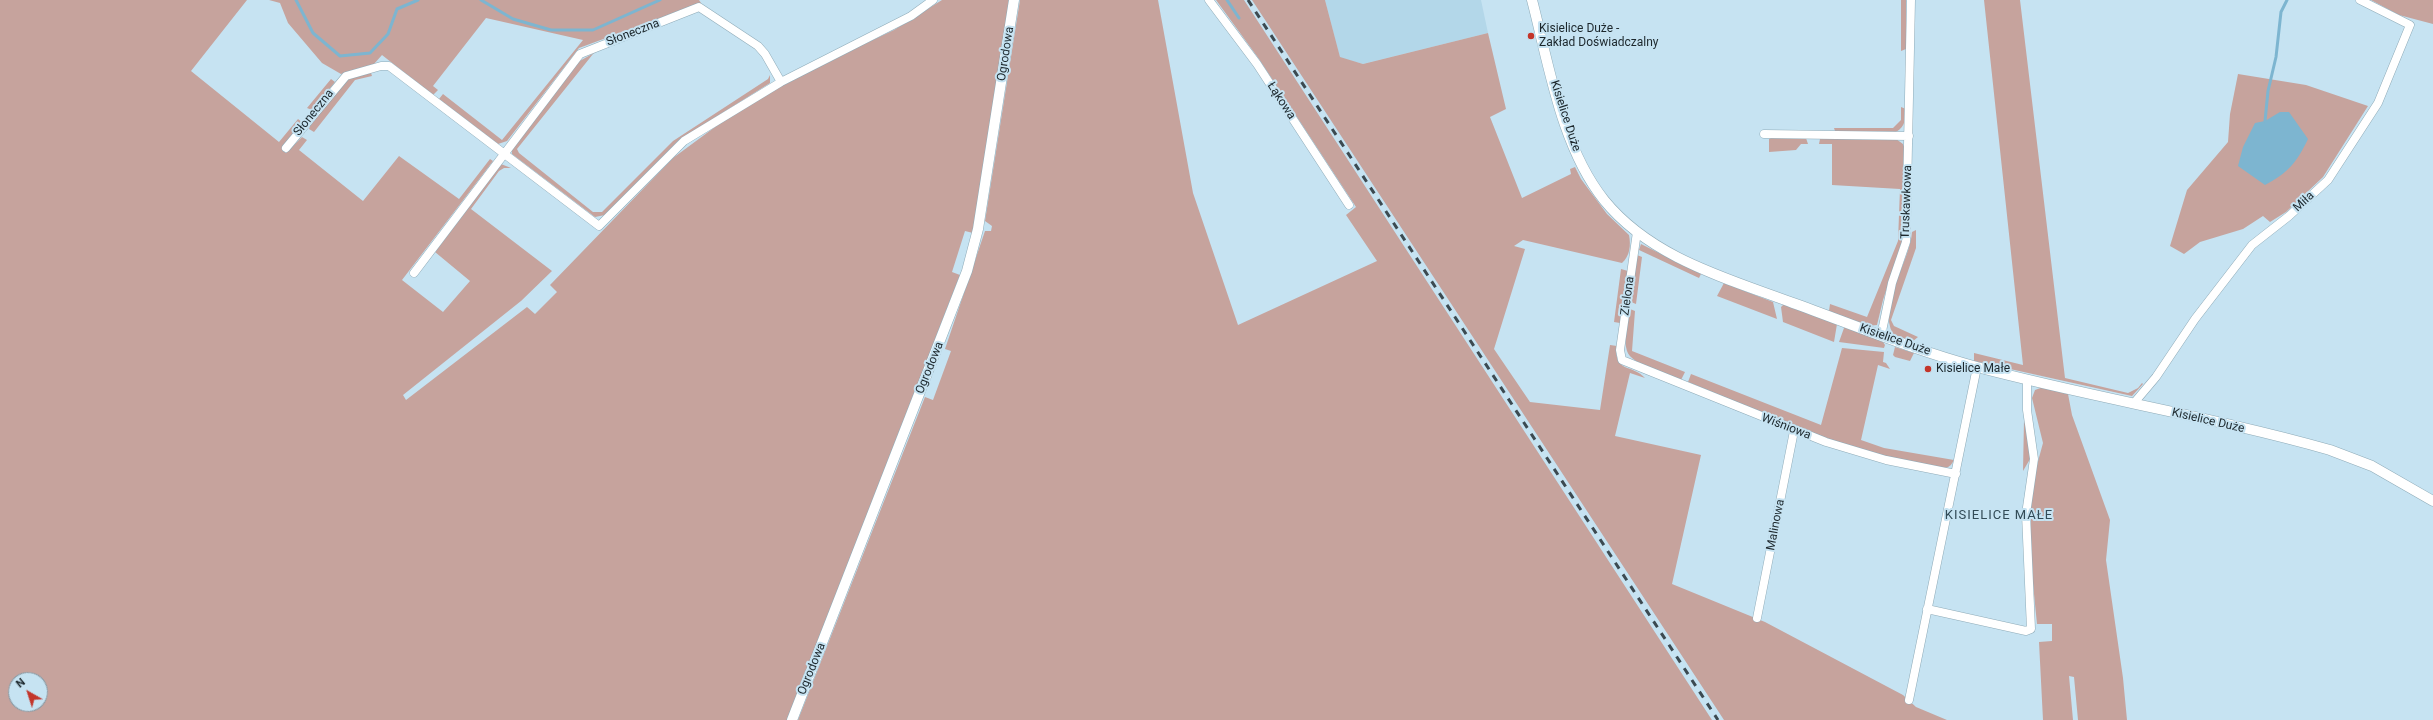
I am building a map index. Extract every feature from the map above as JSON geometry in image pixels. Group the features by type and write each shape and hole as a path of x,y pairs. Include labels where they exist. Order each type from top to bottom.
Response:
{"street":[{"name":"Słoneczna","path":"286,148 346,76 381,66 389,66 502,154 599,226 684,141 781,82 911,16 933,0"},
{"name":"Ogrodowa","path":"792,720 967,271 978,229 1014,0"},
{"name":"Łąkowa","path":"1209,0 1257,64 1349,205"},
{"name":"Kisielice Duże","path":"1532,0 1567,131 1579,159 1590,179 1604,199 1637,232 1663,250 1692,264 1880,336 1977,367 2330,450 2378,469 2433,501"},
{"name":"Truskawkowa","path":"1880,336 1892,284 1906,242 1911,0"},
{"name":"Miła","path":"2134,403 2156,377 2195,319 2252,245 2289,216 2328,180 2378,103 2410,25 2360,0"},
{"name":"Słoneczna","path":"414,273 502,154 580,54 699,7 758,46 765,54 781,82"},
{"path":"1764,134 1909,136"},
{"name":"Zielona","path":"1622,360 1620,350 1637,232"},
{"name":"Wiśniowa","path":"1622,360 1794,431 1879,458 1956,474"},
{"path":"1909,700 1977,367"},
{"path":"1927,609 2026,631 2031,629 2026,514 2034,459 2027,410 2027,379"},
{"name":"Malinowa","path":"1757,618 1794,431"}],"shaded area":[{"path":"0,0 247,0 191,71 279,142 298,119 303,123 282,150 286,153 302,137 307,140 299,150 363,201 399,156 459,199 490,159 493,161 402,280 443,312 470,281 435,252 501,164 511,168 504,168 499,171 471,209 552,271 521,301 403,395 406,400 527,307 535,314 557,292 550,285 673,158 730,116 807,71 894,30 942,0 1010,0 973,233 965,231 952,272 960,275 787,720 0,720"},
{"path":"269,0 699,0 701,3 579,48 507,141 498,144 439,99 443,94 502,140 583,40 486,18 433,86 438,90 433,95 382,55 374,64 341,74 322,63 288,23 280,3"},
{"path":"1020,0 1158,0 1193,193 1238,325 1377,261 1346,215 1356,207 1259,59 1216,0 1244,0 1712,720 798,720 925,397 933,400 951,351 945,349 985,231 991,231 992,226 985,221"},
{"path":"1252,0 1325,0 1340,57 1363,64 1488,33 1506,109 1490,117 1522,198 1571,174 1570,169 1575,167 1581,179 1607,214 1629,235 1630,243 1627,257 1622,263 1523,240 1514,246 1525,249 1494,349 1530,402 1600,410 1610,345 1617,346 1618,360 1621,364 1645,378 1630,373 1615,436 1701,455 1672,584 1765,622 1903,695 1916,707 1947,720 1724,720"},
{"path":"1325,0 1481,0 1488,33 1363,64 1340,58"},
{"path":"1901,0 1906,0 1906,49 1901,51"},
{"path":"1984,0 2020,0 2065,378 2128,393 2138,388 2142,383 2143,384 2132,396 1974,361 1974,353 2023,365"},
{"path":"2371,0 2433,0 2433,24 2399,15"},
{"path":"601,49 593,54 517,149 519,153 593,212 602,212 673,141 768,79 770,75 770,83 679,140 605,215 595,217 512,154 512,150 578,62"},
{"path":"371,73 372,76 355,80 314,132 309,129 347,79"},
{"path":"2238,74 2306,85 2368,106 2323,177 2286,212 2270,222 2263,216 2243,229 2200,242 2184,254 2170,246 2187,190 2228,142 2230,114"},
{"path":"331,79 335,82 312,110 307,108"},
{"path":"1901,107 1906,109 1905,119 1902,127 1896,132 1835,131 1834,128 1893,128 1901,120"},
{"path":"2280,112 2289,112 2308,139 2300,154 2291,166 2280,176 2265,185 2238,166 2243,147 2255,123 2265,121"},
{"path":"1806,138 1808,144 1801,144 1796,150 1769,152 1769,139"},
{"path":"1820,139 1896,139 1903,144 1905,150 1903,238 1883,300 1877,325 1867,326 1829,311 1830,304 1867,317 1898,241 1900,189 1832,185 1832,144 1819,144"},
{"path":"1916,230 1916,248 1891,320 1894,326 1918,337 1912,342 1893,334 1889,323 1889,310 1891,297 1906,257 1912,232"},
{"path":"1641,244 1701,274 1699,278 1639,250"},
{"path":"1637,255 1642,257 1636,304 1631,302"},
{"path":"1621,269 1628,271 1620,323 1614,322"},
{"path":"1724,283 1773,302 1777,319 1717,296"},
{"path":"1784,304 1837,324 1834,342 1783,322 1781,307"},
{"path":"1630,309 1635,311 1632,351 1685,372 1681,380 1642,365 1630,356 1626,346 1626,330"},
{"path":"1847,327 1883,342 1885,345 1884,348 1839,342 1844,328"},
{"path":"1895,347 1914,353 1910,361 1895,357 1893,355"},
{"path":"1842,348 1884,352 1883,362 1886,363 1890,369 1878,365 1861,440 1884,448 1954,460 1951,465 1945,468 1940,468 1906,461 1850,446 1768,416 1688,382 1691,374 1821,425"},
{"path":"2043,387 2068,394 2072,415 2110,520 2106,560 2123,678 2127,720 2078,720 2074,677 2069,676 2073,720 2043,720 2039,642 2052,641 2052,624 2037,624 2031,564 2031,487 2043,443 2032,398 2035,390"},
{"path":"2024,420 2033,454 2023,471"}],"waterway":[{"path":"296,0 313,33 340,56 370,53 388,34 397,9 418,0"},
{"path":"481,0 513,19 551,30 593,30 660,0"},
{"path":"1227,0 1239,18"},
{"path":"2265,121 2268,91 2276,57 2281,12 2287,0"}],"railway":[{"path":"1248,0 1718,720"}],"place":[{"name":"Kisielice Duże - Zakład Doświadczalny","path":"1531,36"},
{"name":"Kisielice Małe","path":"1928,369"}],"district":[{"name":"KISIELICE MAŁE","path":"1999,516"}]}
